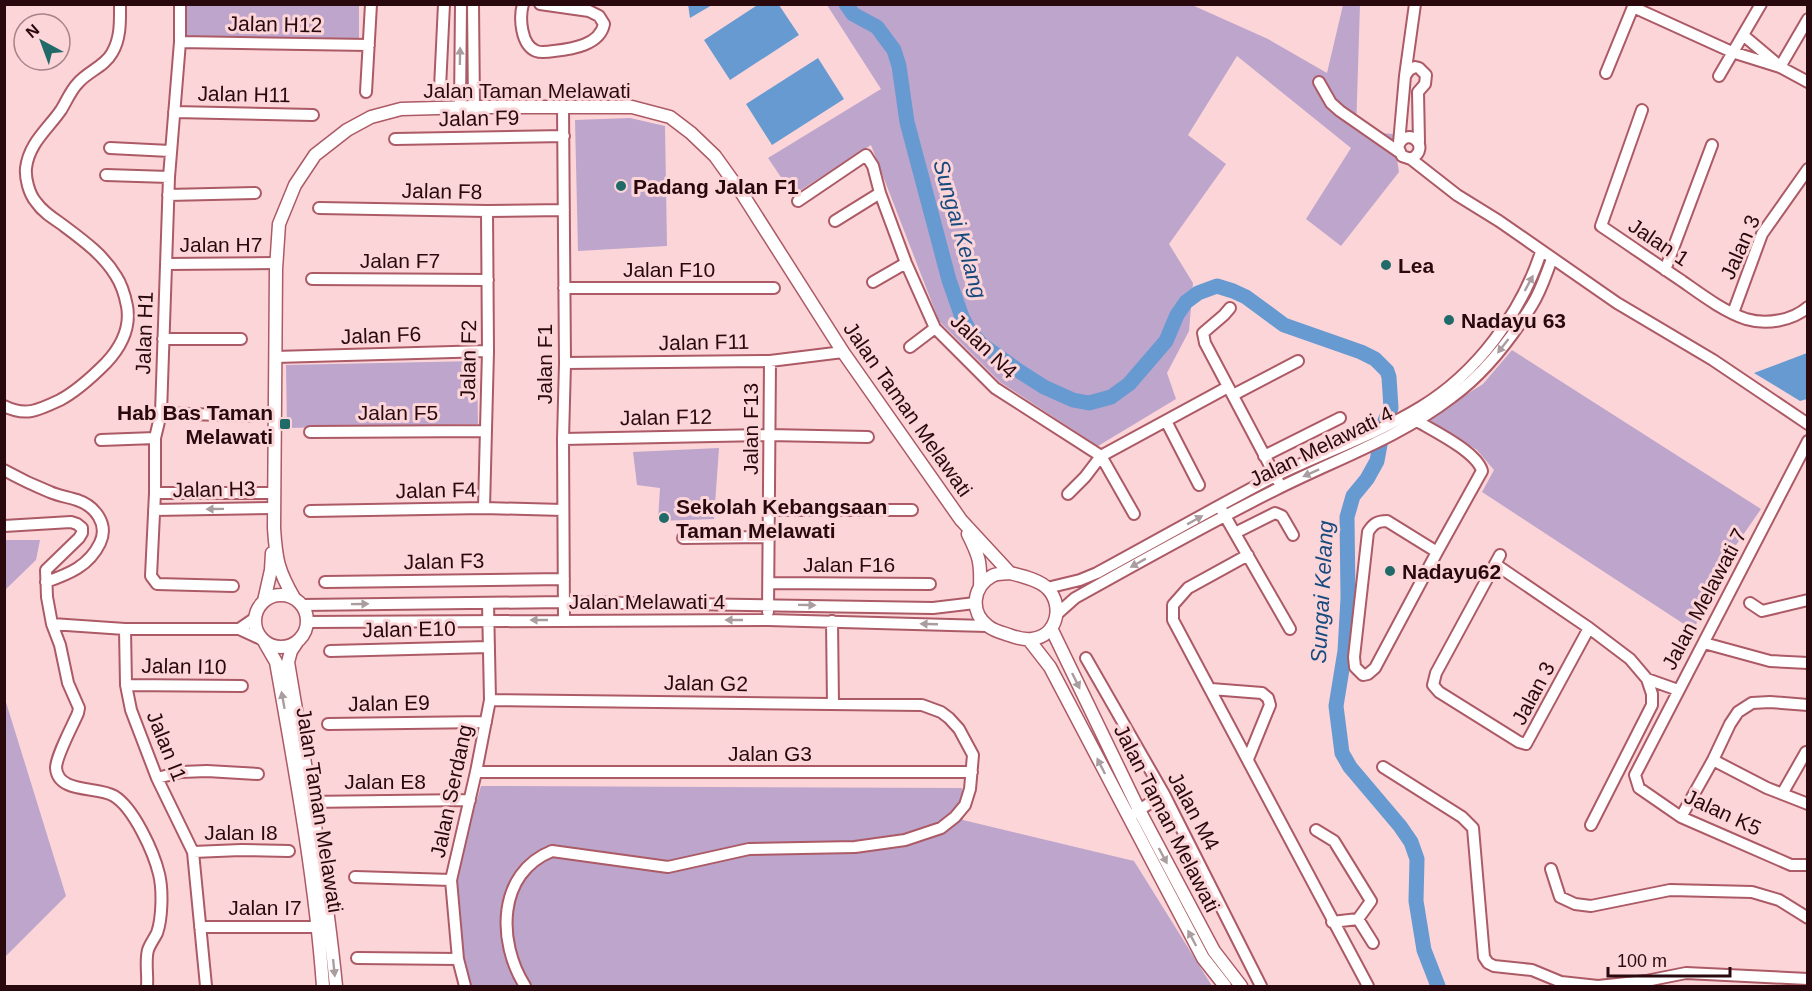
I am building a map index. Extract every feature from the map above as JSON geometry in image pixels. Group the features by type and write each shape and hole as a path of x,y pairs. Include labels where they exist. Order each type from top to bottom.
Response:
{"main road":[{"name":"Jalan Taman Melawati","path":"298,601 284,579 276,557 274,528 276,263 279,224 295,185 315,155 347,130 371,117 401,109 632,108 670,117 691,133 715,156 743,195 843,352 961,520 1010,573"},
{"name":"Jalan Taman Melawati","path":"961,520 979,556 980,587"},
{"name":"Jalan Taman Melawati","path":"264,601 271,570 274,528"},
{"path":"1010,573 1047,588 1057,605 1057,614 1051,628 1037,638 1020,639 987,626 977,611 975,597 980,587 992,576 1010,573"},
{"path":"279,594 298,601 306,613 307,622 304,633 297,642 286,647 275,647 263,641 257,633 255,618 264,601 279,594"},
{"name":"Jalan Taman Melawati","path":"1051,628 1139,810 1214,951 1241,987"},
{"name":"Jalan Taman Melawati","path":"1029,639 1050,668 1203,958 1225,987"},
{"name":"Jalan Taman Melawati","path":"263,641 276,662 306,802"},
{"name":"Jalan Taman Melawati","path":"297,642 288,662 324,927 336,987"},
{"name":"Jalan Taman Melawati","path":"323,987 324,927"}],"street":[{"path":"4,406 20,412 31,412 61,400 79,388 118,351 125,332 129,315 124,294 116,276 104,260 34,201 29,189 26,169 30,152 37,139 55,118 77,83 111,56 118,36 120,4"},
{"name":"Jalan H1","path":"180,4 180,42 170,151 160,413 155,438 151,576 157,584 233,586"},
{"path":"366,92 371,4"},
{"path":"440,88 444,4"},
{"path":"460,107 461,4"},
{"path":"473,4 474,107"},
{"path":"523,4 522,34 530,47 536,51 566,50 587,43 603,29 604,24 598,16 589,11 540,4"},
{"path":"1415,4 1405,76 1399,147 1402,156 1411,159 1457,195 1617,303 1713,360 1808,424"},
{"path":"1719,76 1761,4"},
{"path":"1606,73 1634,7 1732,52 1780,67 1808,82"},
{"path":"1780,67 1808,19"},
{"path":"1743,35 1780,67"},
{"name":"Jalan H12","path":"180,42 369,45"},
{"path":"1409,48 1420,62 1425,76 1418,92 1420,149 1411,159"},
{"path":"1405,76 1415,67 1419,68 1425,76"},
{"path":"1319,82 1331,102 1340,111 1399,147"},
{"path":"1405,89 1412,93 1418,92"},
{"name":"Jalan F1","path":"563,107 564,620"},
{"name":"Jalan 1","path":"1642,110 1601,226 1709,300 1746,319 1761,322 1783,320 1808,307"},
{"name":"Jalan H11","path":"174,112 313,115"},
{"name":"Jalan F9","path":"395,139 564,136"},
{"path":"1399,147 1402,139 1411,137 1419,142"},
{"path":"1665,270 1712,145"},
{"path":"110,148 170,151"},
{"name":"Jalan N4","path":"798,201 866,155 873,165 880,193 906,263 935,328 995,388 1101,456"},
{"name":"Jalan 3","path":"1733,313 1762,234 1808,169"},
{"path":"106,175 169,177"},
{"path":"168,195 255,193"},
{"path":"836,221 880,193"},
{"name":"Jalan F8","path":"319,208 564,210"},
{"name":"Jalan F2","path":"484,508 488,351 487,211"},
{"name":"Jalan Melawati 4","path":"1047,588 1080,580 1097,573 1222,511 1364,449 1448,389 1468,370 1510,316 1533,276 1541,252"},
{"name":"Jalan Melawati 4","path":"1057,614 1075,598 1222,511 1275,476 1360,438 1417,421 1454,397 1496,356 1533,304 1552,259"},
{"name":"Jalan H7","path":"166,264 276,263"},
{"path":"873,282 906,263"},
{"name":"Jalan F7","path":"312,279 488,280"},
{"name":"Jalan F10","path":"564,288 774,288"},
{"path":"1230,308 1203,333 1205,343 1281,487"},
{"path":"910,347 935,328"},
{"path":"164,339 241,339"},
{"name":"Jalan F6","path":"275,357 488,351"},
{"name":"Jalan F11","path":"565,363 770,360 843,352"},
{"name":"Jalan F13","path":"768,620 770,360"},
{"path":"1068,495 1101,456 1166,421 1298,361"},
{"path":"160,413 250,416"},
{"path":"1264,456 1340,418"},
{"path":"1166,421 1199,485"},
{"path":"1417,421 1460,448 1477,462 1482,471 1375,668 1368,674 1363,675 1358,672 1354,657 1368,532 1379,521 1387,521 1437,552"},
{"name":"Jalan F5","path":"310,432 486,431"},
{"name":"Jalan F12","path":"563,439 769,435 868,437"},
{"path":"101,440 155,438"},
{"name":"Jalan Melawati 7","path":"1635,775 1808,441"},
{"path":"1101,456 1134,514"},
{"path":"4,470 27,483 79,500 90,506 102,523 102,537 96,552 84,565 46,582"},
{"name":"Jalan H3","path":"155,493 274,493"},
{"name":"Jalan H3","path":"154,510 274,508"},
{"name":"Jalan F4","path":"310,511 484,508 563,510"},
{"path":"769,510 912,510"},
{"path":"1222,511 1290,629"},
{"path":"1235,533 1275,513 1282,516 1293,535"},
{"path":"4,526 70,522 82,528 82,533 74,544 46,570 46,597 52,624 60,645 68,684 79,708 57,760 56,770 61,780 72,786 113,795 127,807 151,852 160,876 161,908 158,931 148,950 147,987"},
{"path":"683,538 769,537"},
{"path":"1248,555 1188,588 1173,605 1173,620 1368,987"},
{"name":"Jalan 3","path":"1498,560 1590,628 1526,744 1518,742 1439,692 1433,685 1436,673 1498,560"},
{"name":"Jalan F3","path":"325,582 564,579"},
{"name":"Jalan F16","path":"768,583 930,584"},
{"path":"1750,603 1762,611 1808,600"},
{"name":"Jalan Melawati 4","path":"298,601 564,602 933,608 975,603"},
{"name":"Jalan Serdang","path":"465,987 458,959 451,880 490,700 488,603"},
{"path":"239,629 255,618"},
{"name":"Jalan Melawati 4","path":"307,622 768,620 987,626"},
{"path":"832,621 833,704"},
{"path":"52,624 125,629 239,629 263,641"},
{"path":"1590,628 1630,659 1647,679 1652,694 1652,705 1591,825"},
{"name":"Jalan I1","path":"125,629 126,685 130,710 157,778 193,852 206,987"},
{"path":"1704,643 1770,661 1808,663"},
{"name":"Jalan E10","path":"330,651 489,647"},
{"name":"Jalan M4","path":"1086,658 1164,794 1261,986"},
{"path":"1647,679 1678,690"},
{"name":"Jalan I10","path":"126,685 242,686"},
{"path":"1211,689 1262,693 1268,698 1270,705 1248,759"},
{"name":"Jalan G2","path":"490,700 922,705 941,712 959,729 973,755 972,772"},
{"path":"1681,817 1738,712 1752,703 1808,705"},
{"name":"Jalan E9","path":"328,724 486,722"},
{"path":"1782,794 1808,752"},
{"path":"1713,760 1782,794 1808,804"},
{"path":"1383,767 1462,817 1473,828 1484,957 1494,966 1532,970 1561,982 1598,986 1646,981 1686,973 1808,979"},
{"path":"157,778 190,772 258,774"},
{"name":"Jalan G3","path":"476,772 972,772"},
{"path":"525,987 514,965 508,943 506,919 508,900 516,880 539,856 552,851 669,867 749,849 855,847 905,840 941,828 955,817 965,805 972,772"},
{"name":"Jalan K5","path":"1635,775 1639,788 1681,817 1791,865 1808,865"},
{"path":"1127,817 1164,794"},
{"name":"Jalan E8","path":"306,802 470,800"},
{"path":"1316,830 1334,841 1371,901 1358,919 1332,921"},
{"name":"Jalan I8","path":"193,852 241,849 289,851"},
{"path":"1551,869 1560,897 1575,904 1592,906 1670,890 1752,892 1779,900 1808,918"},
{"path":"355,877 451,880"},
{"path":"1358,919 1373,943"},
{"name":"Jalan I7","path":"200,927 324,927"},
{"path":"357,958 458,959"}],"shaded area":[{"path":"1360,4 1356,131 1393,134 1399,172 1341,246 1306,219 1351,148 1237,56 1188,135 1226,164 1169,244 1193,283 1189,331 1167,373 1176,399 1098,446 1000,382 939,321 871,145 793,195 768,158 881,89 827,5 1192,5 1268,39 1327,73 1343,5"},
{"path":"184,5 359,5 359,41 182,37"},
{"name":"Padang Jalan F1","path":"630,118 665,126 667,246 578,251 575,120"},
{"path":"1512,350 1761,509 1725,561 1711,596 1693,630 1482,492 1494,470 1477,450 1427,419 1483,384"},
{"path":"477,361 478,424 287,428 286,365"},
{"path":"719,448 714,519 658,521 660,488 637,485 633,452"},
{"path":"5,540 40,540 36,560 5,590"},
{"path":"5,699 66,896 4,957"},
{"path":"481,786 962,788 963,820 1134,861 1212,986 466,986 452,884"}],"water":[{"path":"688,4 712,4 712,5 690,18"},
{"path":"759,4 779,5 799,35 730,80 704,40"},
{"path":"818,58 844,99 772,145 746,104"},
{"path":"1807,353 1807,399 1800,401 1754,373"}],"waterway":[{"name":"Sungai Kelang","path":"846,4 853,14 877,27 894,50 899,66 907,122 949,280 962,317 981,344 1019,371 1044,387 1073,400 1089,403 1111,397 1129,384 1166,341 1177,315 1186,302 1198,293 1217,286 1246,297 1284,325 1361,352 1375,359 1387,371 1391,408 1384,423 1377,461 1367,479 1353,496 1347,517 1348,598 1345,651 1336,706 1342,753 1350,767 1411,842 1417,859 1416,901 1424,950 1438,986"}],"place":[{"name":"Padang Jalan F1","path":"621,186"},
{"name":"Lea","path":"1386,265"},
{"name":"Nadayu 63","path":"1449,320"},
{"name":"Hab Bas Taman Melawati","path":"285,424"},
{"name":"Sekolah Kebangsaan Taman Melawati","path":"664,518"},
{"name":"Nadayu62","path":"1390,571"}]}
